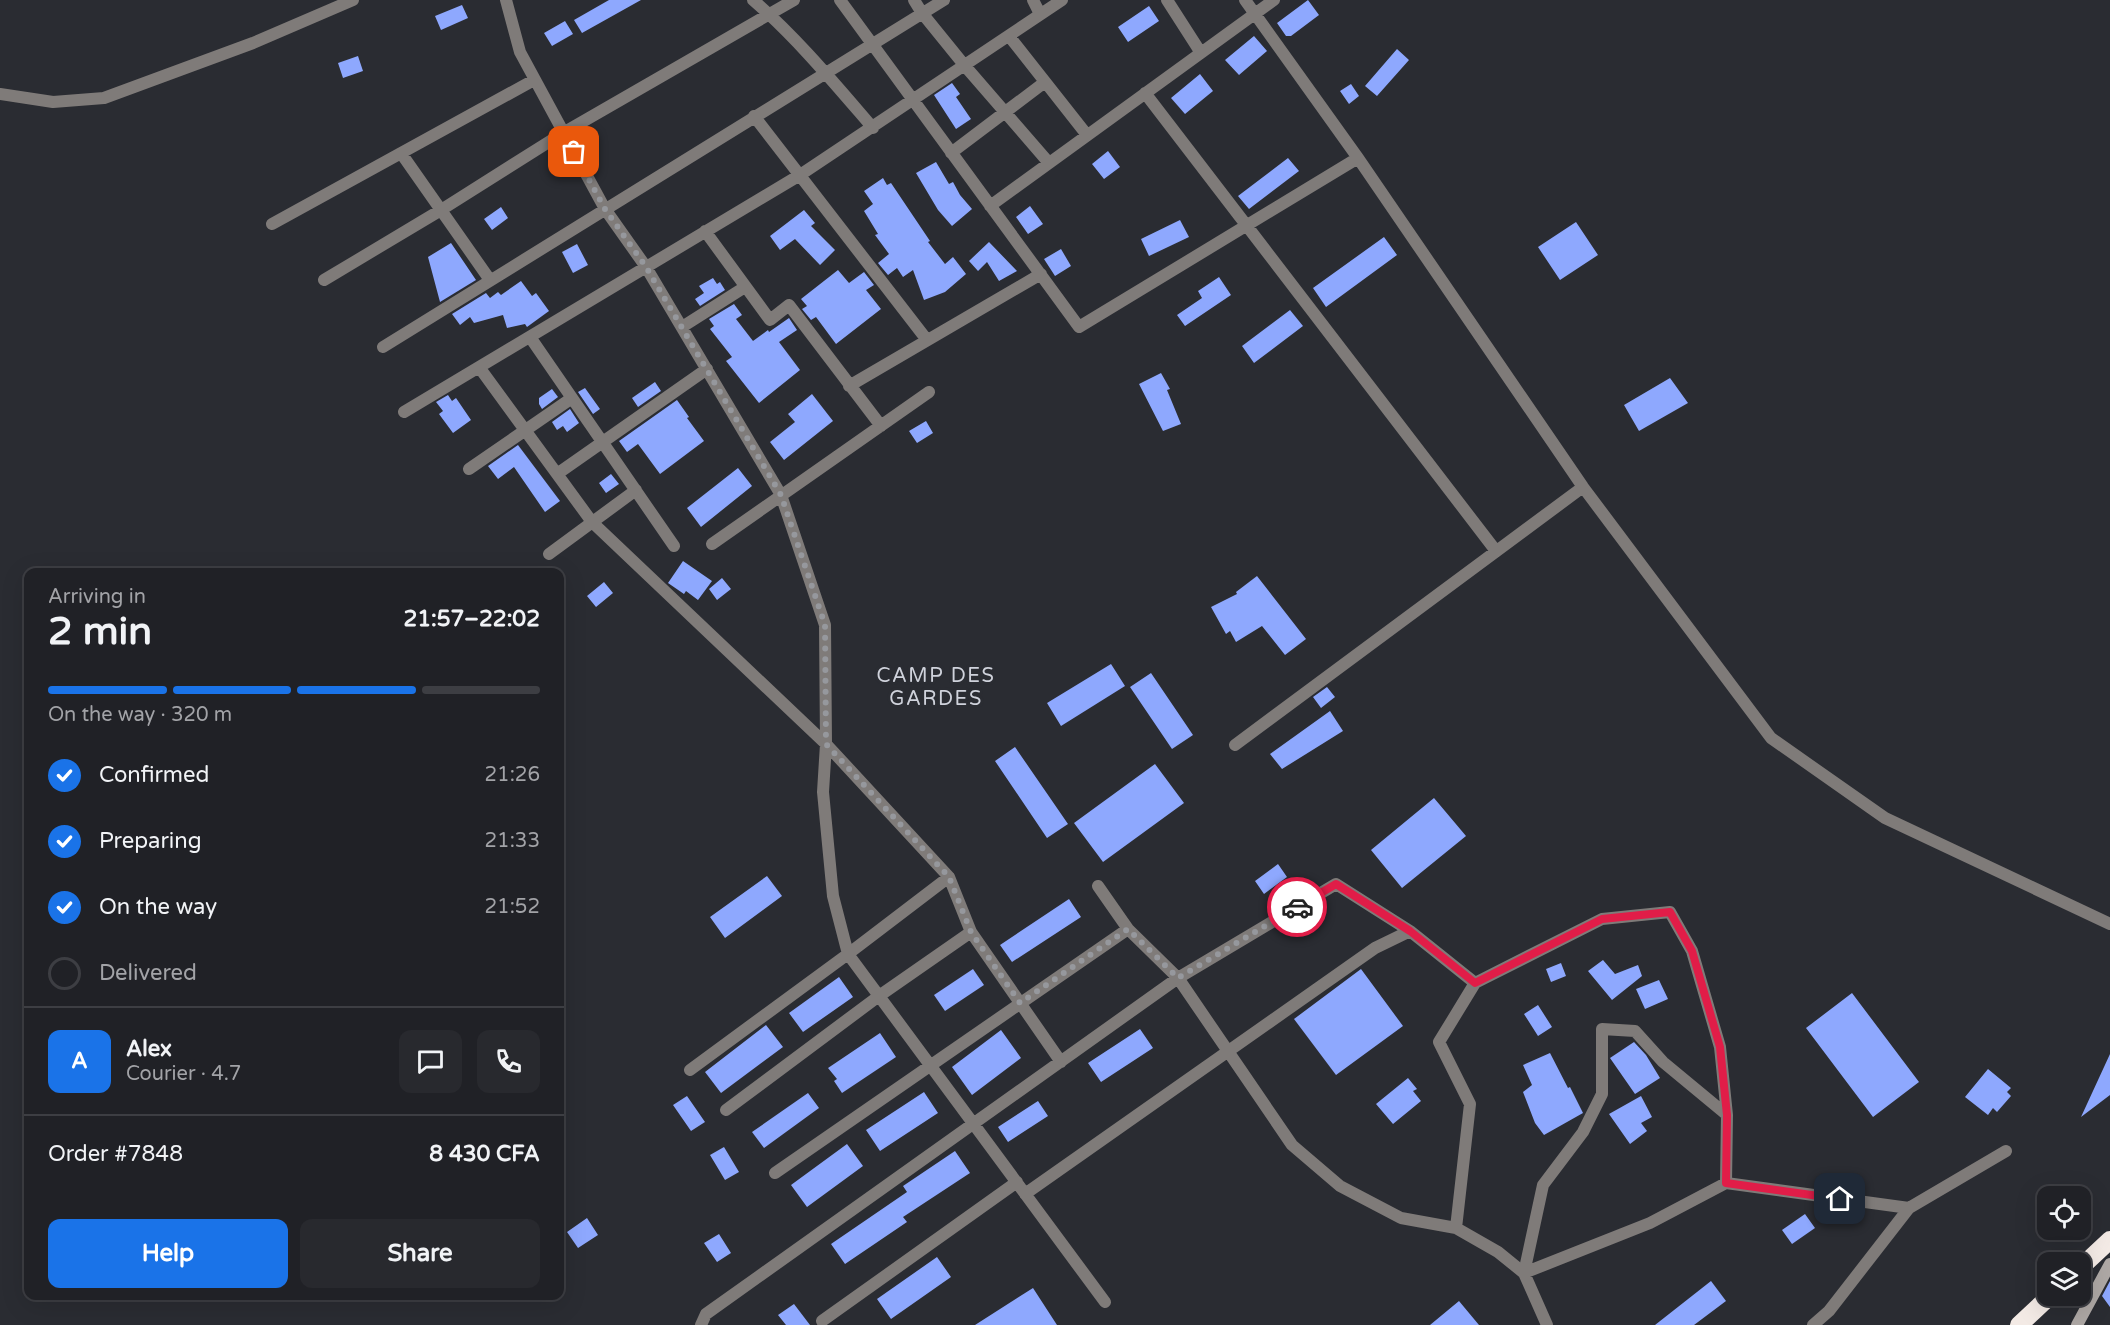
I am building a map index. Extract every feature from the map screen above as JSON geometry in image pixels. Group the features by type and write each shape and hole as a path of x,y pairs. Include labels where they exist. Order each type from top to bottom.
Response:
{"highway":[{"path":"2091,1258 2110,1240"},
{"path":"2019,1325 2039,1306"}],"street":[{"path":"0,94 53,102 104,98 253,43 353,0"},
{"path":"506,0 520,52 605,209 646,267 781,495 825,625 824,792 833,896 849,954 1105,1302"},
{"path":"753,0 825,73 873,128"},
{"path":"324,280 563,133 794,0"},
{"path":"840,0 1080,327 1358,158"},
{"path":"914,0 965,66 1049,164"},
{"path":"383,347 944,0"},
{"path":"1032,0 1040,14"},
{"path":"404,412 800,175 1062,0"},
{"path":"1167,0 1201,52"},
{"path":"1245,0 1358,158 1583,487 1771,738 1885,818 2110,924"},
{"path":"990,206 1274,0"},
{"path":"1009,36 1087,135"},
{"path":"272,224 534,80"},
{"path":"951,153 1045,82"},
{"path":"1145,93 1496,551"},
{"path":"754,116 927,340"},
{"path":"401,153 490,280"},
{"path":"705,231 770,320 789,305 881,426"},
{"path":"849,386 1041,274"},
{"path":"682,327 745,287"},
{"path":"530,337 674,546"},
{"path":"479,368 592,522 826,744 949,877 971,932 1061,1062"},
{"path":"557,474 706,369"},
{"path":"712,544 929,392"},
{"path":"469,469 572,398"},
{"path":"1235,745 1583,487"},
{"path":"549,554 636,490"},
{"path":"690,1070 849,954 949,877"},
{"path":"701,1325 706,1314 1178,978 1336,884 1410,931 1475,983"},
{"path":"1098,886 1128,929 1178,978 1292,1145 1340,1186 1401,1218 1456,1228 1498,1252 1524,1273 1547,1325"},
{"path":"1456,1228 1470,1104 1439,1042 1475,983 1602,919 1670,912 1692,951 1720,1047 1727,1115 1726,1183"},
{"path":"775,1173 1128,929"},
{"path":"1025,1194 1375,948 1410,931"},
{"path":"726,1110 879,996 971,932"},
{"path":"1524,1273 1543,1185 1583,1132 1602,1094 1602,1029 1635,1031 1663,1062 1727,1115"},
{"path":"1813,1325 1829,1311 1909,1208 2006,1151"},
{"path":"822,1321 1017,1182"},
{"path":"1524,1273 1650,1223 1726,1183 1909,1208"},
{"path":"2077,1325 2110,1264"}],"building":[{"path":"609,0 641,0 582,33 574,20"},
{"path":"1308,0 1319,15 1291,36 1286,36 1277,23"},
{"path":"462,5 468,18 441,30 435,16"},
{"path":"1149,6 1159,21 1128,42 1118,27"},
{"path":"565,21 573,34 552,46 544,33"},
{"path":"1254,36 1267,51 1239,75 1225,60"},
{"path":"1397,49 1409,60 1377,96 1365,86"},
{"path":"358,56 363,71 343,78 338,63"},
{"path":"1200,74 1213,91 1185,114 1171,98"},
{"path":"952,83 960,94 956,97 971,119 956,129 934,95"},
{"path":"1351,84 1359,96 1349,104 1340,91"},
{"path":"1108,151 1120,167 1104,179 1092,164"},
{"path":"1288,158 1299,171 1249,209 1238,196"},
{"path":"936,162 949,184 953,182 972,209 952,226 938,210 916,173"},
{"path":"883,178 887,185 891,183 930,241 928,242 945,264 953,257 966,274 945,292 924,300 913,270 903,277 897,268 888,275 878,263 889,254 875,235 878,234 864,211 873,204 864,191"},
{"path":"1030,206 1043,224 1028,234 1016,217"},
{"path":"501,207 508,218 492,230 484,219"},
{"path":"804,210 815,223 811,226 835,250 820,265 795,239 780,250 770,236"},
{"path":"1180,220 1189,237 1149,256 1141,239"},
{"path":"1576,222 1598,255 1560,280 1538,247"},
{"path":"1384,237 1397,255 1326,307 1313,288"},
{"path":"989,242 1017,271 999,281 987,262 978,271 969,261"},
{"path":"451,243 476,280 440,302 428,257"},
{"path":"577,244 588,265 573,273 562,252"},
{"path":"1061,249 1071,266 1055,276 1044,259"},
{"path":"838,270 849,283 864,272 874,285 866,290 881,309 836,344 816,317 811,320 802,309 807,306 801,299"},
{"path":"1219,277 1231,295 1185,326 1177,315 1202,298 1198,291"},
{"path":"713,278 717,284 720,282 725,290 700,306 695,299 704,293 699,286"},
{"path":"521,281 532,296 536,293 549,311 527,327 525,324 507,328 503,315 474,323 470,317 460,325 452,314 486,293 490,298 498,292 501,295"},
{"path":"734,304 742,315 736,319 753,341 789,318 797,330 779,342 800,370 759,403 726,361 732,357 710,329 714,326 709,319"},
{"path":"1290,310 1303,326 1254,363 1242,346"},
{"path":"1161,373 1170,389 1167,390 1181,424 1163,431 1139,384"},
{"path":"1670,378 1688,403 1639,431 1624,405"},
{"path":"655,382 661,391 638,407 632,398"},
{"path":"585,388 600,409 593,414 578,392"},
{"path":"552,389 558,397 542,409 539,398"},
{"path":"812,394 833,421 784,460 770,442 795,422 788,414"},
{"path":"448,395 452,401 456,398 471,420 453,433 439,414 443,411 436,402"},
{"path":"677,400 704,441 660,474 638,444 627,452 619,441"},
{"path":"570,409 579,423 567,432 563,426 557,430 552,422"},
{"path":"926,421 933,433 917,443 909,431"},
{"path":"518,445 560,501 545,512 514,467 498,479 488,466"},
{"path":"738,468 752,486 701,527 687,508"},
{"path":"611,474 619,484 606,493 599,483"},
{"path":"683,561 712,581 698,600 686,591 684,594 668,583"},
{"path":"1257,576 1306,639 1285,655 1262,626 1236,642 1230,631 1226,634 1211,607 1237,594 1236,592"},
{"path":"722,578 731,589 717,600 709,589"},
{"path":"604,582 613,593 596,607 587,596"},
{"path":"1111,664 1125,686 1061,726 1047,703"},
{"path":"1151,673 1193,735 1172,749 1130,687"},
{"path":"1327,687 1335,697 1321,708 1313,697"},
{"path":"1330,711 1343,731 1282,769 1270,754"},
{"path":"1015,747 1068,824 1047,838 995,761"},
{"path":"1155,764 1184,803 1103,862 1074,823"},
{"path":"1434,798 1466,836 1402,888 1371,850"},
{"path":"1278,864 1287,877 1264,894 1255,881"},
{"path":"767,876 782,896 725,938 710,917"},
{"path":"1069,899 1081,917 1012,962 1000,945"},
{"path":"1603,960 1615,974 1638,965 1642,976 1612,1000 1588,971"},
{"path":"1561,963 1566,976 1551,982 1546,969"},
{"path":"973,969 984,985 945,1011 934,995"},
{"path":"1361,969 1403,1026 1336,1075 1294,1019"},
{"path":"839,977 853,997 803,1032 789,1013"},
{"path":"1659,980 1668,999 1645,1009 1636,989"},
{"path":"1852,993 1919,1082 1873,1117 1806,1028"},
{"path":"1538,1005 1552,1027 1538,1036 1524,1014"},
{"path":"766,1025 783,1047 721,1093 705,1072"},
{"path":"1140,1029 1153,1048 1101,1082 1088,1063"},
{"path":"1001,1030 1021,1058 972,1095 952,1067"},
{"path":"880,1033 896,1057 842,1093 834,1081 837,1079 828,1068"},
{"path":"1634,1042 1646,1055 1660,1078 1635,1094 1610,1058"},
{"path":"1550,1053 1583,1113 1544,1135 1535,1123 1523,1092 1532,1085 1523,1065"},
{"path":"2110,1054 2110,1095 2081,1117"},
{"path":"1988,1069 2011,1088 2007,1092 2011,1096 1997,1112 1993,1108 1988,1115 1965,1097"},
{"path":"1408,1078 1417,1089 1413,1091 1421,1101 1393,1124 1376,1104"},
{"path":"924,1092 938,1113 880,1151 866,1130"},
{"path":"808,1093 819,1108 764,1148 752,1132"},
{"path":"687,1096 705,1122 691,1131 673,1105"},
{"path":"1641,1096 1652,1117 1641,1123 1647,1131 1630,1144 1609,1114"},
{"path":"1038,1101 1048,1116 1008,1142 998,1127"},
{"path":"847,1144 863,1166 807,1207 791,1185"},
{"path":"724,1147 739,1172 725,1180 710,1155"},
{"path":"955,1151 970,1173 903,1217 907,1222 845,1264 831,1244 907,1192 903,1186"},
{"path":"1805,1214 1815,1228 1792,1244 1782,1230"},
{"path":"587,1218 598,1235 578,1248 567,1232"},
{"path":"719,1234 731,1253 717,1262 704,1243"},
{"path":"937,1257 951,1277 891,1319 877,1299"},
{"path":"1711,1281 1726,1301 1694,1325 1655,1325"},
{"path":"2110,1281 2110,1307 2102,1296"},
{"path":"1033,1288 1057,1325 975,1325"},
{"path":"1459,1301 1479,1325 1430,1325"},
{"path":"794,1304 810,1325 786,1325 778,1315"}],"way so far":[{"path":"574,152 605,209 646,267 781,495 825,625 826,744 949,877 971,932 1020,1003 1128,929 1178,978 1297,907"}],"district":[{"name":"CAMP DES GARDES","path":"936,686"}],"route":[{"path":"1297,907 1336,884 1410,931 1475,983 1602,919 1670,912 1692,951 1720,1047 1727,1115 1726,1183 1840,1199"}]}
